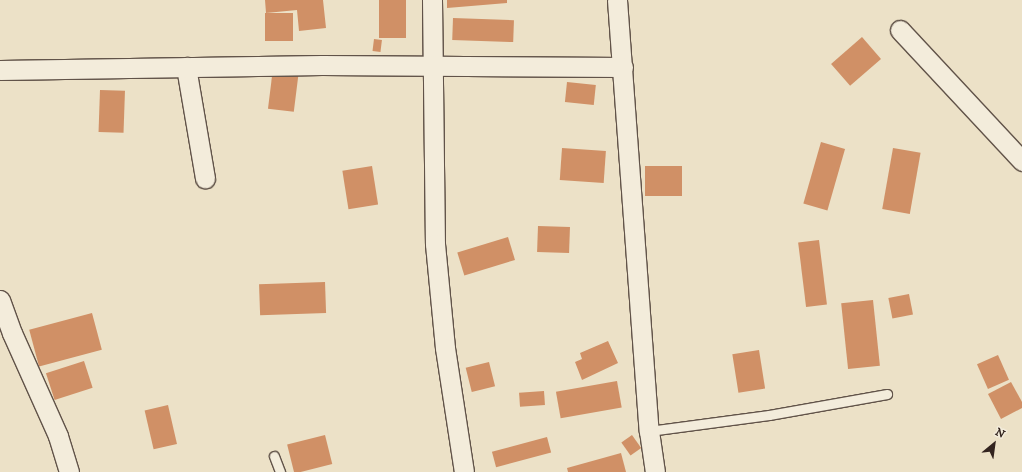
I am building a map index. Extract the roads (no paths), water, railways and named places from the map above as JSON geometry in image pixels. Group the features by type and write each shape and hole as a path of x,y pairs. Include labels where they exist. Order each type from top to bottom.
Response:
{"street":[{"path":"432,0 435,244 445,348 464,472"},
{"path":"617,0 649,431 655,472"},
{"path":"900,30 1022,161"},
{"path":"0,70 432,66 623,67"},
{"path":"186,68 205,178"},
{"path":"0,300 6,335 58,436 69,472"}],"lane":[{"path":"649,431 768,415 887,394"},
{"path":"274,456 280,472"}]}
